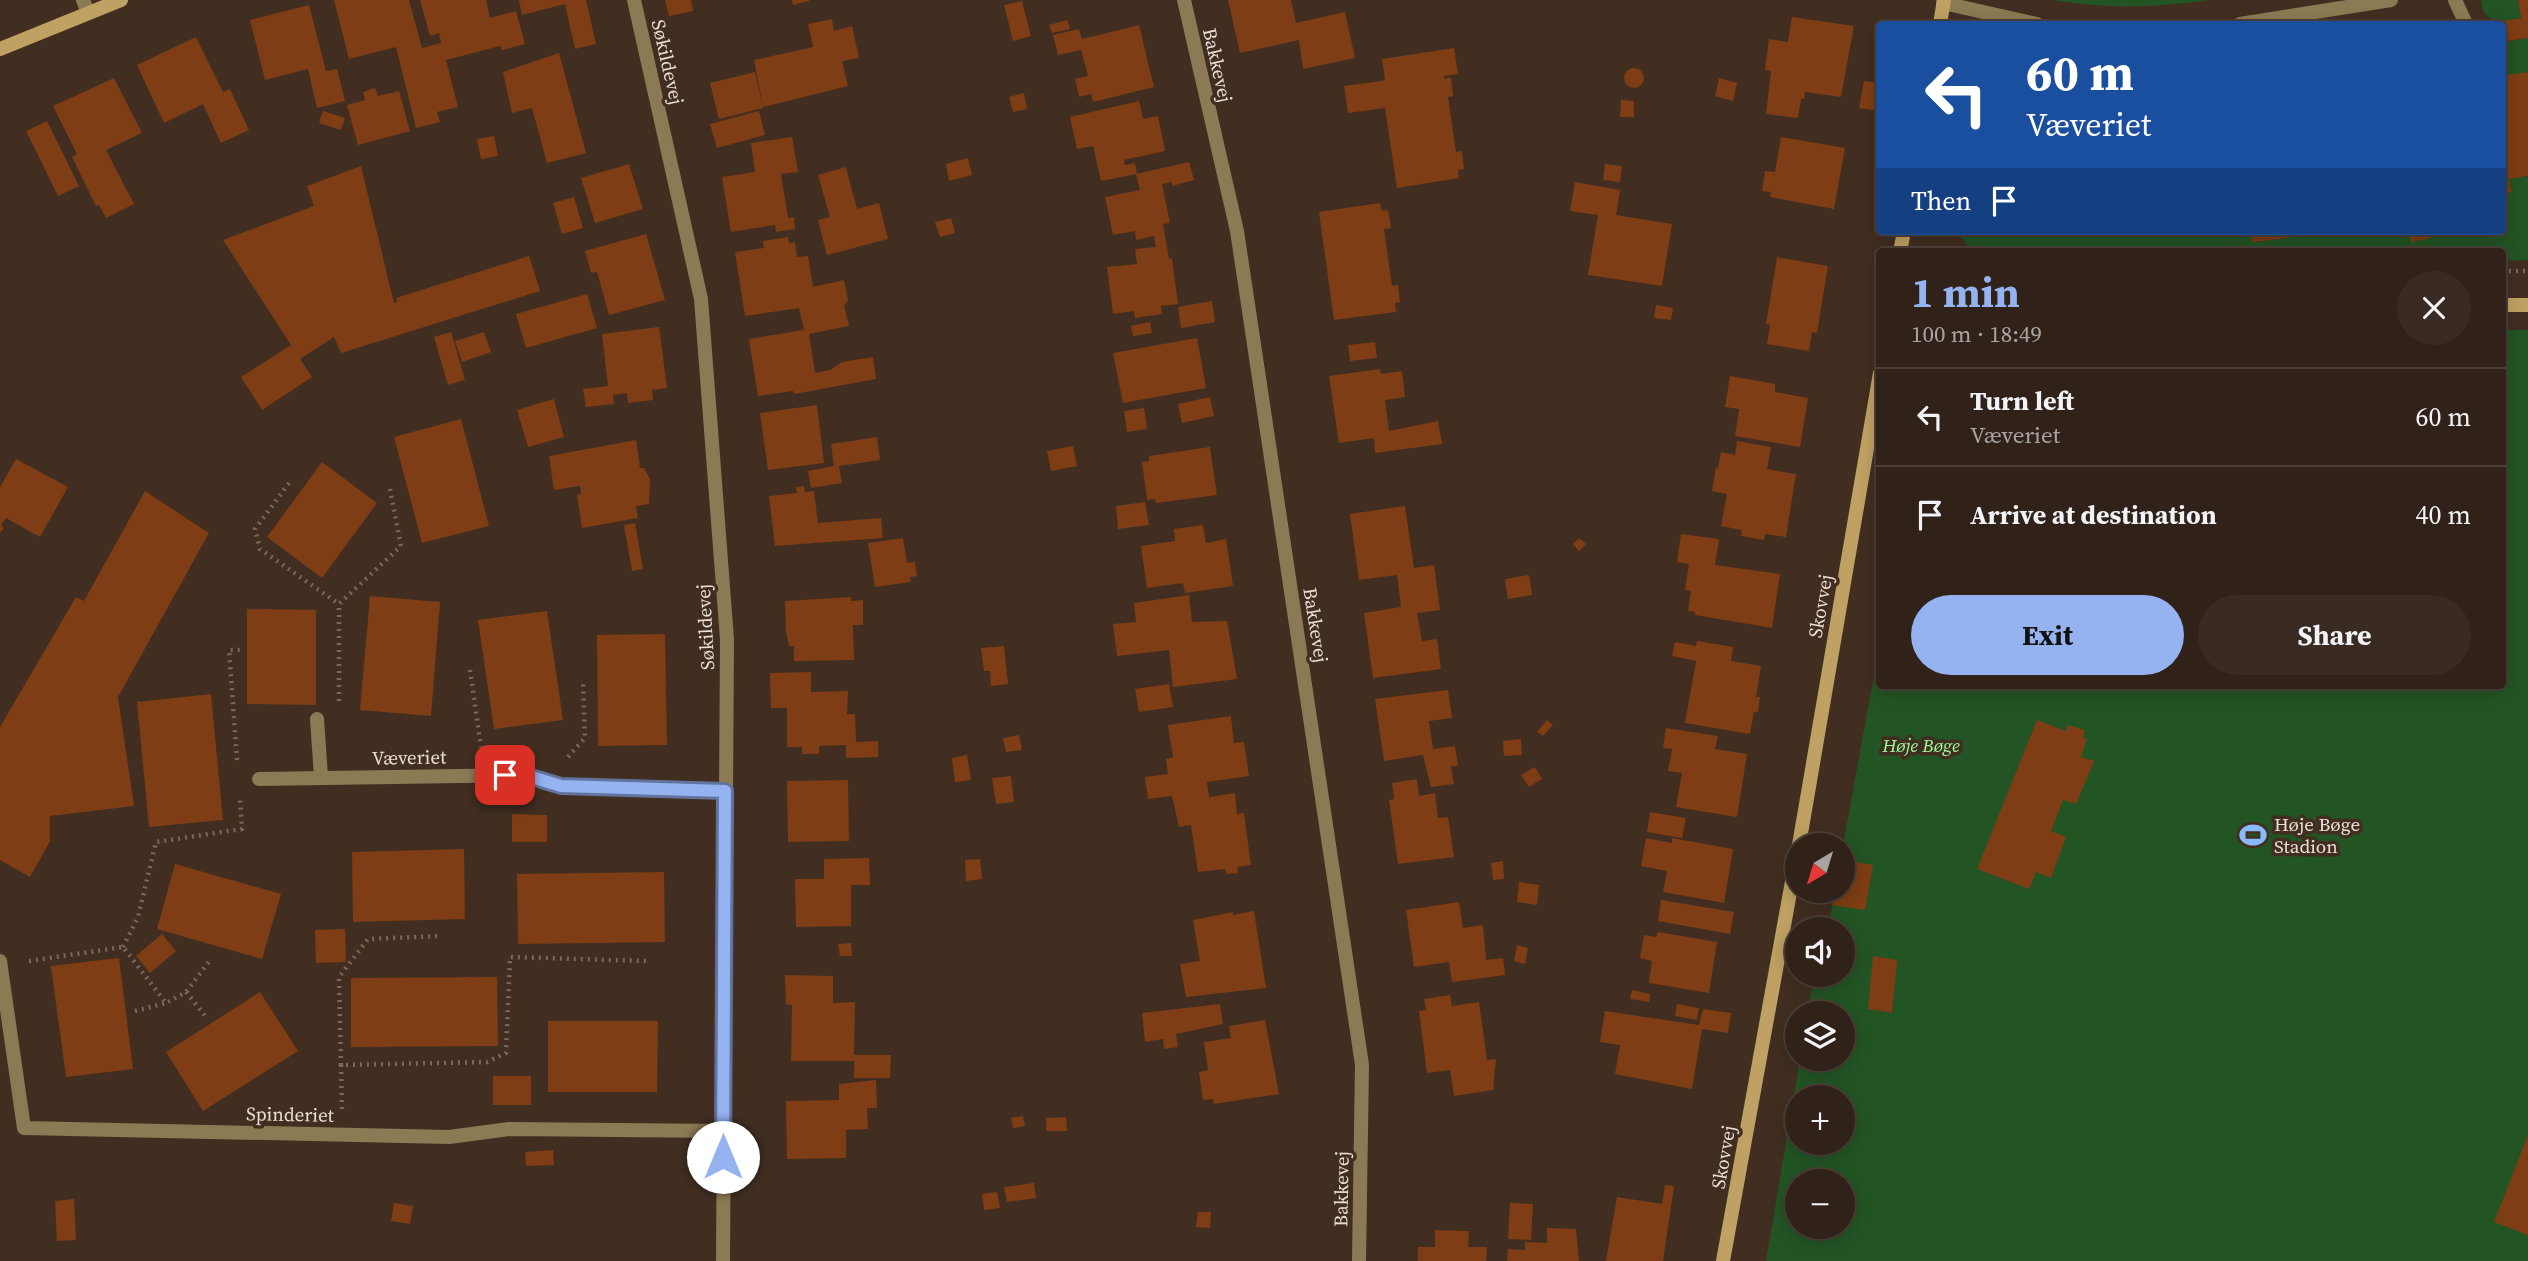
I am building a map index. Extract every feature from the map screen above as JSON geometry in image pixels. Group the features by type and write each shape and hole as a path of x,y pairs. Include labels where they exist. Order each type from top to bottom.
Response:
{"street":[{"path":"0,49 85,7 121,0"},
{"name":"Søkildevej","path":"634,0 701,299 727,639 723,1261"},
{"name":"Bakkevej","path":"1184,0 1237,231 1362,1065 1359,1261"},
{"path":"2259,21 2391,0"},
{"path":"2455,0 2465,21"},
{"path":"1941,21 1944,2 2024,21"},
{"path":"2506,305 2528,305"},
{"name":"Skovvej","path":"1801,833 1876,396"},
{"path":"317,719 321,777"},
{"name":"Væveriet","path":"259,779 525,775 561,786 725,791"},
{"name":"Skovvej","path":"1723,1261 1788,903"},
{"name":"Spinderiet","path":"0,963 24,1128 449,1136 509,1129 723,1131"}],"path":[{"path":"2506,271 2528,271"},
{"path":"289,483 255,529 260,550 339,604"},
{"path":"317,719 339,715 339,604 401,546 389,484"},
{"path":"237,766 229,650 240,650"},
{"path":"470,670 485,775"},
{"path":"547,782 584,738 583,681"},
{"path":"123,947 138,917 156,842 242,829 239,792"},
{"path":"343,1134 339,977 368,939 440,936"},
{"path":"0,963 123,947"},
{"path":"123,947 166,1003"},
{"path":"341,1065 487,1062 506,1053 510,957 648,961"},
{"path":"135,1012 166,1003 186,992 211,959"},
{"path":"186,992 206,1017"}],"green space":[{"path":"2052,0 2208,0 2130,6"},
{"path":"2481,0 2518,0 2521,18 2501,21 2490,18"},
{"path":"2528,38 2528,72 2506,76 2506,42"},
{"path":"2528,176 2528,260 2506,261 2506,248 1969,248 1961,235 2252,235 2253,242 2288,238 2288,235 2506,235 2506,193 2512,192 2509,179"},
{"name":"Høje Bøge Stadion","path":"2506,330 2528,330 2528,1261 1766,1261 1785,1148 1785,1155 1855,1155 1855,1085 1796,1085 1798,1071 1855,1071 1855,1001 1810,1001 1812,987 1855,987 1855,917 1830,917 1833,903 1855,903 1855,833 1845,833 1876,664 1876,689 2506,689"}],"building":[{"path":"334,0 409,0 422,48 441,43 439,33 430,36 420,0 486,0 490,18 516,11 525,44 502,50 500,46 446,60 458,107 437,112 440,122 416,128 396,47 349,59"},
{"path":"519,0 586,0 596,44 575,49 565,4 522,15"},
{"path":"665,0 691,0 693,11 669,16"},
{"path":"792,0 809,0 809,1 793,5"},
{"path":"1228,0 1291,0 1296,23 1345,12 1355,58 1303,69 1299,40 1240,53"},
{"path":"2518,0 2528,0 2528,38 2506,41 2506,21 2504,21 2521,18"},
{"path":"1022,1 1031,36 1013,41 1004,5"},
{"path":"309,5 326,71 337,69 345,101 317,108 308,69 265,80 250,20"},
{"path":"1792,17 1854,26 1841,97 1805,92 1798,118 1766,114 1771,71 1765,70 1769,39 1788,42"},
{"path":"832,19 834,31 852,26 859,58 842,61 848,86 763,107 754,60 813,47 808,24"},
{"path":"1067,20 1070,29 1052,33 1049,25"},
{"path":"1139,25 1154,87 1093,102 1091,94 1079,97 1075,79 1088,76 1081,50 1058,55 1053,35 1079,29 1082,39"},
{"path":"196,37 223,92 230,89 249,130 221,143 203,104 164,123 137,65"},
{"path":"1454,48 1458,74 1444,76 1444,79 1451,77 1453,96 1448,97 1456,152 1462,151 1464,169 1458,170 1459,178 1397,188 1385,108 1348,113 1344,86 1385,79 1382,59"},
{"path":"559,53 586,153 547,163 532,108 512,113 503,72"},
{"path":"1634,68 1641,71 1644,78 1641,85 1634,88 1627,85 1624,78 1627,71"},
{"path":"755,72 763,108 719,119 710,83"},
{"path":"2528,72 2528,176 2509,179 2512,192 2506,193 2506,75"},
{"path":"114,78 142,133 106,150 134,204 106,218 99,205 96,206 72,157 77,154 53,106"},
{"path":"1719,78 1737,83 1733,101 1715,96"},
{"path":"1864,81 1876,82 1876,111 1859,108"},
{"path":"375,88 378,96 399,91 410,131 358,145 347,105 365,100 363,92"},
{"path":"1024,93 1027,109 1013,112 1009,97"},
{"path":"1621,100 1634,101 1634,117 1620,117"},
{"path":"1139,101 1143,119 1158,116 1165,151 1124,160 1125,165 1135,163 1137,174 1101,181 1093,146 1077,149 1070,117"},
{"path":"323,111 345,118 341,130 319,123"},
{"path":"759,111 765,135 717,148 710,124"},
{"path":"47,121 79,186 58,196 26,131"},
{"path":"494,136 498,156 481,159 477,139"},
{"path":"792,137 798,172 781,174 788,218 794,217 795,229 776,232 775,225 731,232 722,177 755,172 751,143"},
{"path":"1781,137 1845,148 1834,209 1770,197 1771,192 1762,191 1765,171 1775,172"},
{"path":"968,158 972,175 949,181 946,164"},
{"path":"1189,162 1194,180 1172,186 1172,182 1162,184 1170,223 1163,224 1169,259 1172,258 1178,304 1161,306 1162,314 1135,318 1134,311 1113,314 1107,267 1137,264 1135,249 1156,247 1154,236 1136,240 1135,231 1113,235 1105,197 1140,190 1136,174"},
{"path":"629,164 643,209 595,223 581,178"},
{"path":"1605,164 1622,166 1620,182 1603,180"},
{"path":"361,166 394,303 397,302 396,298 529,256 540,291 341,353 334,337 300,359 312,377 262,410 241,377 291,345 223,240 314,206 307,186"},
{"path":"846,167 857,209 879,203 888,239 827,255 818,220 830,217 818,175"},
{"path":"1575,182 1620,190 1616,215 1672,224 1662,286 1588,275 1598,215 1570,211"},
{"path":"574,197 583,228 562,234 553,203"},
{"path":"1380,203 1382,211 1388,210 1391,228 1384,229 1392,286 1398,285 1400,302 1395,303 1396,312 1334,320 1319,212"},
{"path":"951,218 955,233 940,237 935,222"},
{"path":"646,234 665,300 609,315 597,272 591,273 585,251"},
{"path":"2252,235 2289,235 2289,238 2252,242"},
{"path":"2409,235 2431,235 2431,238 2411,242"},
{"path":"788,237 789,243 795,242 797,257 808,256 813,287 844,280 848,300 844,306 849,326 809,334 815,373 830,370 842,362 873,357 876,379 794,394 793,391 758,396 749,339 804,330 799,308 745,316 735,252 764,248 763,241"},
{"path":"1777,257 1828,266 1817,333 1812,332 1809,351 1767,344 1770,325 1766,324"},
{"path":"587,294 597,328 526,348 516,314"},
{"path":"1212,301 1215,322 1181,328 1178,307"},
{"path":"1656,305 1673,308 1671,320 1654,318"},
{"path":"1150,322 1152,333 1133,336 1131,326"},
{"path":"659,327 667,388 652,390 653,400 628,403 627,393 613,395 614,404 586,407 583,389 608,386 602,334"},
{"path":"451,332 465,380 448,385 434,337"},
{"path":"484,332 491,352 462,362 455,341"},
{"path":"1197,338 1206,388 1123,403 1113,353"},
{"path":"1375,342 1377,358 1350,361 1348,345"},
{"path":"1380,369 1381,374 1402,371 1405,397 1385,400 1389,431 1438,421 1442,444 1375,453 1374,438 1339,443 1329,376"},
{"path":"1730,376 1775,384 1775,392 1808,398 1800,447 1735,436 1739,409 1725,407"},
{"path":"1210,397 1214,416 1182,423 1178,404"},
{"path":"554,399 564,437 528,447 517,410"},
{"path":"817,405 824,463 768,470 760,413"},
{"path":"1144,408 1147,429 1127,432 1124,411"},
{"path":"461,419 489,526 422,543 394,437"},
{"path":"877,437 880,460 839,466 842,483 811,488 808,471 834,466 831,444"},
{"path":"636,440 640,468 644,468 650,479 649,504 636,506 638,518 582,528 577,495 581,494 580,486 554,490 549,456"},
{"path":"1737,441 1771,447 1767,469 1796,474 1786,537 1765,534 1764,540 1741,536 1742,530 1721,526 1727,494 1712,491 1716,467 1718,468 1721,452 1735,455"},
{"path":"1073,446 1077,466 1051,471 1047,451"},
{"path":"1210,447 1217,495 1156,503 1155,499 1147,500 1142,462 1149,461 1149,456"},
{"path":"16,459 68,487 40,537 6,518 0,533 0,487"},
{"path":"322,462 377,503 322,578 267,537"},
{"path":"804,486 805,492 814,491 818,523 881,518 883,538 775,546 769,496 797,493 796,487"},
{"path":"145,491 209,533 118,697 134,806 50,816 50,841 30,877 0,860 0,727 76,597 84,601"},
{"path":"1145,502 1149,525 1118,529 1116,506"},
{"path":"1405,506 1414,568 1434,565 1440,610 1417,613 1422,641 1437,639 1441,669 1373,678 1364,613 1401,607 1397,575 1359,580 1350,514"},
{"path":"635,523 643,569 632,571 624,525"},
{"path":"1203,525 1206,543 1226,539 1233,586 1185,593 1183,583 1147,588 1141,546 1175,541 1174,529"},
{"path":"1681,534 1719,539 1715,565 1780,574 1772,628 1695,615 1695,612 1688,611 1691,591 1685,590 1689,564 1677,562"},
{"path":"903,538 907,563 915,562 917,576 910,577 911,582 875,587 868,543"},
{"path":"1579,538 1586,544 1579,551 1573,544"},
{"path":"1529,575 1532,595 1508,599 1505,579"},
{"path":"1189,595 1192,622 1227,621 1237,679 1173,687 1169,650 1117,656 1113,624 1136,622 1134,603"},
{"path":"370,596 440,602 431,716 360,710"},
{"path":"851,597 851,601 863,600 863,625 853,625 854,660 794,661 794,646 789,646 786,631 785,601"},
{"path":"247,609 316,610 316,705 247,704"},
{"path":"547,611 563,720 494,729 478,620"},
{"path":"665,634 667,745 598,746 597,635"},
{"path":"1697,641 1733,647 1731,661 1761,666 1756,697 1760,697 1758,712 1754,712 1750,734 1685,723 1696,661 1672,656 1675,642 1696,646"},
{"path":"1004,646 1008,684 991,686 990,671 984,671 981,648"},
{"path":"811,672 811,692 848,691 847,714 855,714 856,742 878,741 878,757 846,758 846,745 819,746 819,754 802,754 802,747 787,747 787,708 771,708 770,673"},
{"path":"1169,684 1173,707 1139,712 1135,689"},
{"path":"1448,690 1452,718 1429,721 1433,749 1455,746 1458,766 1451,766 1454,784 1431,787 1423,755 1384,761 1375,699"},
{"path":"211,694 223,820 149,827 137,702"},
{"path":"1231,716 1234,743 1244,742 1249,776 1207,782 1209,797 1235,793 1237,814 1244,813 1251,865 1237,867 1238,873 1226,874 1225,869 1198,872 1191,825 1179,827 1172,796 1148,799 1145,777 1168,774 1166,759 1173,757 1168,725"},
{"path":"1547,720 1553,725 1543,736 1537,732"},
{"path":"2037,720 2066,731 2068,725 2085,730 2083,737 2087,739 2081,757 2094,761 2076,804 2063,800 2051,831 2066,837 2051,878 2036,872 2029,889 1977,869"},
{"path":"1666,728 1718,736 1715,749 1747,754 1737,817 1676,807 1682,773 1668,771 1672,749 1663,748"},
{"path":"1019,735 1022,750 1006,752 1003,738"},
{"path":"1521,739 1522,755 1504,756 1503,741"},
{"path":"967,755 971,780 955,782 952,758"},
{"path":"1535,767 1542,779 1529,787 1521,775"},
{"path":"1011,776 1014,802 996,804 992,778"},
{"path":"1417,779 1419,796 1435,793 1438,818 1448,817 1454,857 1398,864 1389,800 1394,799 1392,783"},
{"path":"848,780 849,841 788,842 787,781"},
{"path":"1650,812 1686,818 1682,838 1647,832"},
{"path":"512,814 547,815 547,842 512,842"},
{"path":"1646,838 1672,843 1672,838 1733,849 1724,903 1663,892 1667,871 1641,866"},
{"path":"464,849 465,919 353,922 352,852"},
{"path":"869,858 870,885 851,885 851,926 796,927 795,879 824,879 824,859"},
{"path":"980,859 982,879 966,881 965,860"},
{"path":"1503,861 1504,879 1493,880 1491,863"},
{"path":"1855,862 1873,865 1865,910 1832,905 1855,903"},
{"path":"175,864 281,894 262,959 157,929"},
{"path":"664,872 665,942 518,944 517,874"},
{"path":"1519,882 1539,885 1537,905 1517,902"},
{"path":"1661,900 1734,912 1730,934 1658,921"},
{"path":"1459,902 1463,928 1483,925 1486,960 1503,958 1505,975 1452,982 1449,962 1414,967 1406,910"},
{"path":"1254,911 1266,988 1186,997 1180,964 1200,961 1193,920"},
{"path":"345,929 346,962 316,963 315,930"},
{"path":"1658,932 1717,942 1709,993 1649,983 1652,961 1640,958 1644,935 1656,937"},
{"path":"162,934 176,951 150,973 136,956"},
{"path":"851,943 852,956 840,956 838,944"},
{"path":"1517,945 1528,948 1525,964 1514,961"},
{"path":"1873,956 1897,960 1892,1013 1868,1009"},
{"path":"119,958 133,1069 66,1077 51,966"},
{"path":"785,975 833,976 833,1003 855,1002 854,1055 891,1055 890,1078 854,1078 854,1061 791,1061 792,1005 786,1004"},
{"path":"497,977 498,1046 351,1047 351,978"},
{"path":"1632,990 1650,994 1649,1002 1630,999"},
{"path":"260,992 298,1051 203,1111 166,1052"},
{"path":"1450,995 1452,1006 1479,1002 1487,1060 1496,1059 1493,1090 1454,1096 1450,1070 1427,1073 1419,1011 1426,1010 1424,999"},
{"path":"1220,1004 1223,1024 1176,1034 1178,1047 1164,1049 1163,1039 1145,1042 1142,1013"},
{"path":"1677,1004 1699,1008 1697,1020 1675,1016"},
{"path":"1703,1009 1731,1013 1728,1033 1702,1029 1692,1089 1615,1074 1620,1045 1600,1042 1605,1011 1699,1025"},
{"path":"1265,1020 1279,1094 1214,1104 1213,1099 1203,1100 1199,1072 1208,1070 1204,1042 1231,1038 1229,1026"},
{"path":"548,1021 658,1021 657,1092 548,1092"},
{"path":"493,1076 531,1076 531,1105 493,1105"},
{"path":"876,1080 877,1108 867,1108 868,1129 846,1130 846,1158 787,1159 786,1101 839,1100 839,1084"},
{"path":"1023,1116 1025,1126 1013,1128 1011,1118"},
{"path":"1066,1117 1067,1131 1046,1131 1046,1118"},
{"path":"2528,1135 2528,1235 2494,1222"},
{"path":"553,1150 554,1165 526,1166 525,1152"},
{"path":"1034,1183 1036,1198 1007,1202 1004,1187"},
{"path":"1665,1185 1674,1186 1663,1261 1606,1261 1617,1197 1662,1204"},
{"path":"997,1192 1000,1208 984,1210 982,1194"},
{"path":"74,1199 76,1240 57,1241 55,1201"},
{"path":"394,1203 413,1206 410,1224 391,1221"},
{"path":"1510,1203 1533,1204 1531,1240 1508,1239"},
{"path":"1198,1212 1211,1212 1210,1228 1196,1227"},
{"path":"1547,1228 1576,1229 1579,1261 1507,1261 1508,1249 1525,1250 1525,1242 1547,1243"},
{"path":"1435,1230 1469,1231 1468,1247 1487,1247 1486,1261 1418,1261 1418,1247 1435,1247"}],"place":[{"name":"Høje Bøge Stadion","path":"2253,835"}],"route":[{"path":"505,775 525,775 561,786 725,791 723,1157"}],"park label":[{"name":"Høje Bøge","path":"1921,745"}]}
